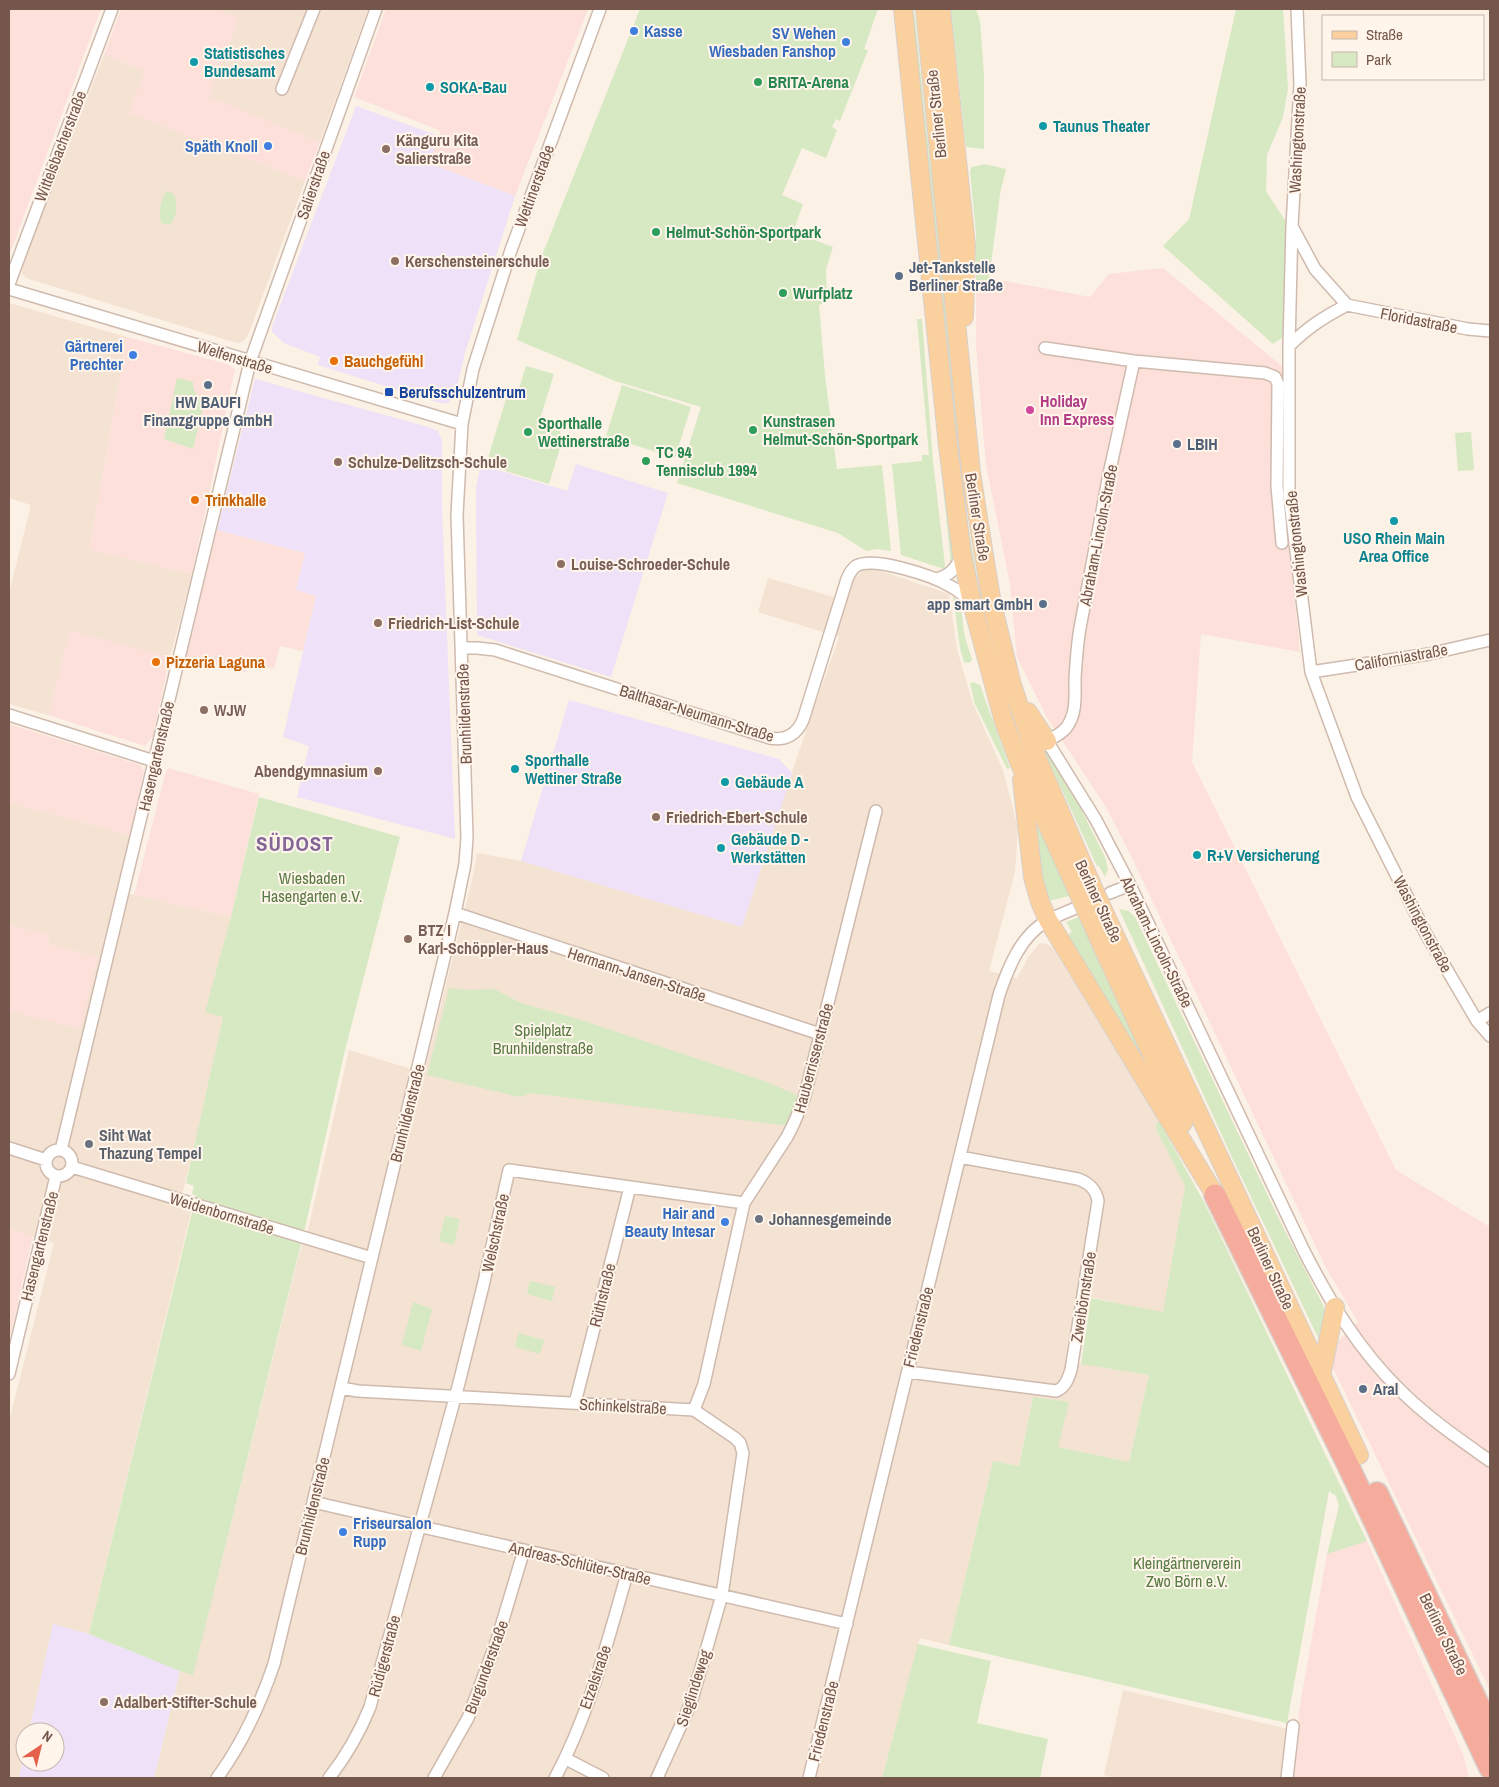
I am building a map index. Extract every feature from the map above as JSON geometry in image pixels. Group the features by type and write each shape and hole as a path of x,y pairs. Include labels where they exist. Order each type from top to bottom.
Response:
{"highway":[{"name":"Berliner Straße","path":"1215,1195 1346,1461 1460,1706"},
{"name":"Berliner Straße","path":"1359,1455 1490,1729"},
{"path":"1460,1706 1490,1768"},
{"path":"1460,1706 1477,1763 1478,1778"}],"main road":[{"name":"Berliner Straße","path":"903,9 948,446 962,555 972,603 1004,722 1020,764 1079,876 1359,1455"},
{"name":"Berliner Straße","path":"925,9 971,472 992,604 1012,685 1079,876"},
{"path":"941,9 966,245 961,364"},
{"path":"1012,685 1047,741"},
{"path":"1020,764 1033,877 1040,902 1048,920 1215,1195"},
{"name":"Berliner Straße","path":"1102,926 1215,1195"},
{"path":"1321,1376 1334,1307"}],"street":[{"name":"Wittelsbacherstraße","path":"9,284 112,9"},
{"path":"282,89 314,9"},
{"name":"Salierstraße","path":"250,362 376,9"},
{"name":"Wettinerstraße","path":"462,424 473,369 511,250 600,9"},
{"name":"Washingtonstraße","path":"1297,9 1300,84 1292,226 1289,346 1289,494 1311,672 1357,797 1426,934 1476,1021 1490,1036"},
{"path":"1289,346 1303,332 1321,319 1347,305 1315,269 1292,226"},
{"name":"Welfenstraße","path":"9,289 462,424"},
{"name":"Floridastraße","path":"1347,305 1468,329 1490,331"},
{"path":"1044,348 1134,361 1265,373 1275,377 1278,384 1277,486 1282,543"},
{"name":"Abraham-Lincoln-Straße","path":"1134,361 1109,474 1080,628 1075,709 1072,719 1066,728 1047,741 1096,820 1130,885 1304,1251 1334,1307 1360,1344 1400,1390 1422,1410 1490,1461"},
{"name":"Hasengartenstraße","path":"61,1150 250,362"},
{"name":"Brunhildenstraße","path":"217,1778 246,1732 270,1677 279,1644 455,913 465,864 467,838 457,515 462,424"},
{"path":"936,579 948,576 962,555"},
{"name":"Balthasar-Neumann-Straße","path":"462,648 495,650 770,738 784,738 797,731 803,720 846,579 855,567 866,563 876,564 936,579 957,590 972,603"},
{"name":"Californiastraße","path":"1311,672 1429,654 1490,640"},
{"path":"9,715 154,761"},
{"name":"Hauberrisserstraße","path":"694,1410 704,1384 744,1203 794,1124 804,1099 876,811"},
{"path":"1110,893 1130,885"},
{"name":"Friedenstraße","path":"809,1778 999,995 1008,970 1029,937 1048,920 1076,908"},
{"name":"Hermann-Jansen-Straße","path":"455,913 820,1034"},
{"path":"1476,1021 1490,1013"},
{"path":"9,1148 46,1160"},
{"path":"61,1150 70,1156 72,1167 67,1173 56,1176 49,1172 46,1160 53,1151 61,1150"},
{"name":"Zweibörnstraße","path":"908,1372 1056,1391 1060,1390 1066,1383 1071,1370 1098,1201 1097,1194 1090,1184 1078,1179 960,1157"},
{"name":"Weidenbornstraße","path":"72,1167 372,1258"},
{"name":"Welschstraße","path":"419,1526 478,1304 509,1170 744,1203"},
{"name":"Hasengartenstraße","path":"9,1374 56,1176"},
{"name":"Rüthstraße","path":"575,1403 630,1187"},
{"name":"Schinkelstraße","path":"341,1388 358,1391 694,1410"},
{"path":"694,1410 736,1438 742,1448 722,1595"},
{"name":"Andreas-Schlüter-Straße","path":"313,1502 846,1624"},
{"name":"Rüdigerstraße","path":"329,1778 359,1734 370,1707 419,1526"},
{"name":"Burgunderstraße","path":"434,1778 468,1718 497,1640 524,1550"},
{"name":"Etzelstraße","path":"555,1778 566,1759 598,1674 628,1574"},
{"name":"Sieglindeweg","path":"657,1778 691,1703 722,1595"},
{"path":"1287,1778 1293,1726"},
{"path":"566,1759 603,1778"}],"shaded area":[{"path":"9,9 101,9 9,256"},
{"path":"121,9 214,9 239,18 210,97 320,142 305,181 128,113 145,71 104,55"},
{"path":"214,9 368,9 320,142 209,97 239,18"},
{"path":"386,9 588,9 515,196 428,163 441,131 354,97"},
{"path":"104,55 145,71 129,113 305,181 253,322 247,337 243,341 238,343 230,341 26,278 22,273 23,263"},
{"name":"Kerschensteinerschule","path":"356,106 439,136 429,163 515,196 465,353 455,395 448,403 440,403 318,365 320,357 284,343 272,332 272,327"},
{"path":"1163,268 1283,367 1283,489 1300,652 1201,634 1192,762 1396,1170 1490,1227 1490,1690 1330,1362 1339,1340 1358,1322 1325,1266 1133,860 1106,807 1046,716 1017,657 1010,584 986,465 976,347 976,285 987,287 989,278 1090,297 1109,274"},
{"path":"9,303 127,337 89,550 192,574 170,657 70,631 48,715 9,704 9,593 31,505 9,498"},
{"path":"127,337 227,364 235,369 192,574 89,550"},
{"path":"255,379 428,427 438,431 442,440 442,508 455,839 297,797 309,746 283,737 316,596 296,590 305,553 217,530"},
{"name":"Louise-Schroeder-Schule","path":"576,464 668,493 611,677 477,635 476,488 481,465 567,491"},
{"path":"217,530 305,553 316,596 303,651 280,646 274,669 255,664 245,672 186,657"},
{"path":"870,569 949,594 957,649 973,704 1003,770 1018,828 1015,872 989,971 1017,978 1029,956 1039,944 1044,943 1052,947 1159,1121 1156,1124 1156,1129 1185,1186 1163,1313 1077,1294 1065,1361 1149,1375 1129,1462 1058,1447 1033,1397 1019,1466 993,1461 949,1645 920,1638 882,1778 154,1778 180,1671 193,1674 302,1243 305,1243 349,1050 424,1073 477,853 521,861 742,927 795,763 839,637 758,612 768,578 847,601 854,579 861,572"},
{"path":"70,630 170,657 153,736 145,746 48,715"},
{"name":"Friedrich-Ebert-Schule","path":"569,700 779,759 792,773 742,927 521,861"},
{"path":"9,724 140,765 144,771 130,835 9,803"},
{"path":"168,768 259,794 231,917 134,895"},
{"path":"9,803 130,835 116,891 231,917 206,1012 223,1017 179,1208 191,1212 89,1634 53,1625 31,1722 15,1722 15,1772 20,1772 19,1778 9,1778 9,1421 54,1243 9,1229 9,1016 10,1012 98,957 48,944 49,934 9,925"},
{"path":"9,925 49,934 48,944 98,957 81,1029 10,1012 9,1016"},
{"path":"9,1229 33,1236 9,1341"},
{"path":"1367,1541 1463,1754 1469,1778 1294,1778 1299,1710 1327,1554"},
{"name":"Adalbert-Stifter-Schule","path":"53,1624 89,1634 180,1671 154,1778 19,1778 20,1772 65,1772 65,1722 31,1722"},
{"path":"1123,1690 1288,1729 1280,1778 1117,1778 1104,1775"}],"green space":[{"name":"Helmut-Schön-Sportpark","path":"640,9 878,9 864,49 868,50 840,121 836,119 832,127 837,130 826,158 802,148 782,195 803,204 793,232 833,247 826,269 827,302 819,305 825,376 837,469 882,465 891,551 877,549 866,551 838,533 677,483 701,407 615,381 517,340 541,258"},
{"path":"910,9 914,9 968,523 978,584 1003,681 1040,785 1036,785 1011,717 989,646 964,522"},
{"path":"951,9 976,9 980,21 984,75 984,149 966,147"},
{"path":"1236,9 1283,9 1288,89 1283,117 1267,155 1266,191 1286,222 1283,337 1273,344 1163,246 1189,219"},
{"path":"985,164 1006,169 1000,194 988,288 976,285 976,234 970,171 972,167"},
{"path":"166,191 174,194 176,203 176,211 170,225 161,223 160,219 161,202"},
{"path":"917,319 922,319 944,569 901,555 892,464 922,461 922,455 929,455"},
{"path":"926,319 955,556 951,565"},
{"name":"Sporthalle Wettinerstraße","path":"526,366 554,374 541,416 563,423 558,441 562,442 549,484 486,465 508,392 517,395"},
{"path":"177,378 193,382 196,393 205,400 193,449 164,439"},
{"path":"622,385 691,407 675,458 606,436"},
{"path":"1471,432 1474,470 1458,471 1455,433"},
{"path":"953,596 961,610 965,637 972,660 969,663 964,662 960,648"},
{"path":"973,682 980,685 1010,768 1007,769 975,704 970,683"},
{"path":"1043,746 1081,809 1105,857 1108,869 1105,877 1099,866 1097,866"},
{"path":"1028,795 1064,880 1063,882 1069,896 1045,902"},
{"name":"Wiesbaden Hasengarten e.V.","path":"259,797 400,837 345,1050 305,1228 193,1675 89,1634 196,1196 192,1194 194,1186 186,1183 223,1017 205,1012 231,917"},
{"path":"1119,909 1129,911 1135,917 1281,1223 1323,1305 1326,1313 1323,1348 1230,1153"},
{"path":"1079,917 1170,1107 1064,937 1072,932 1066,922"},
{"name":"Spielplatz Brunhildenstraße","path":"449,988 466,990 494,989 521,1003 578,1019 764,1081 797,1095 790,1126 531,1093 520,1097 427,1075"},
{"name":"Kleingärtnerverein Zwo Börn e.V.","path":"1159,1121 1205,1204 1367,1541 1327,1554 1339,1506 1336,1496 1329,1491 1287,1723 949,1645 993,1461 1019,1466 1033,1397 1069,1402 1058,1447 1129,1462 1149,1375 1081,1364 1091,1298 1163,1312 1185,1186 1156,1129"},
{"path":"445,1216 460,1219 454,1245 439,1241"},
{"path":"530,1281 555,1287 552,1301 527,1294"},
{"path":"413,1302 432,1309 421,1351 402,1345"},
{"path":"518,1333 544,1340 540,1354 515,1347"},
{"path":"918,1644 991,1661 977,1723 1048,1739 1040,1778 882,1778"}],"place":[{"name":"Kasse","path":"634,31"},
{"name":"SV Wehen Wiesbaden Fanshop","path":"846,42"},
{"name":"Statistisches Bundesamt","path":"194,62"},
{"name":"BRITA-Arena","path":"758,82"},
{"name":"SOKA-Bau","path":"430,87"},
{"name":"Taunus Theater","path":"1043,126"},
{"name":"Späth Knoll","path":"268,146"},
{"name":"Känguru Kita Salierstraße","path":"386,149"},
{"name":"Helmut-Schön-Sportpark","path":"656,232"},
{"name":"Kerschensteinerschule","path":"395,261"},
{"name":"Jet-Tankstelle Berliner Straße","path":"899,276"},
{"name":"Wurfplatz","path":"783,293"},
{"name":"Gärtnerei Prechter","path":"133,355"},
{"name":"Bauchgefühl","path":"334,361"},
{"name":"HW BAUFI Finanzgruppe GmbH","path":"208,385"},
{"name":"Berufsschulzentrum","path":"389,392"},
{"name":"Holiday Inn Express","path":"1030,410"},
{"name":"Kunstrasen Helmut-Schön-Sportpark","path":"753,430"},
{"name":"Sporthalle Wettinerstraße","path":"528,432"},
{"name":"LBIH","path":"1177,444"},
{"name":"TC 94 Tennisclub 1994","path":"646,461"},
{"name":"Schulze-Delitzsch-Schule","path":"338,462"},
{"name":"Trinkhalle","path":"195,500"},
{"name":"USO Rhein Main Area Office","path":"1394,521"},
{"name":"Louise-Schroeder-Schule","path":"561,564"},
{"name":"app smart GmbH","path":"1043,604"},
{"name":"Friedrich-List-Schule","path":"378,623"},
{"name":"Pizzeria Laguna","path":"156,662"},
{"name":"WJW","path":"204,710"},
{"name":"Sporthalle Wettiner Straße","path":"515,769"},
{"name":"Abendgymnasium","path":"378,771"},
{"name":"Gebäude A","path":"725,782"},
{"name":"Friedrich-Ebert-Schule","path":"656,817"},
{"name":"Gebäude D - Werkstätten","path":"721,848"},
{"name":"R+V Versicherung","path":"1197,855"},
{"name":"BTZ I Karl-Schöppler-Haus","path":"408,939"},
{"name":"Siht Wat Thazung Tempel","path":"89,1144"},
{"name":"Johannesgemeinde","path":"759,1219"},
{"name":"Hair and Beauty Intesar","path":"725,1222"},
{"name":"Aral","path":"1363,1389"},
{"name":"Friseursalon Rupp","path":"343,1532"},
{"name":"Adalbert-Stifter-Schule","path":"104,1702"}],"district":[{"name":"SÜDOST","path":"295,844"}]}
